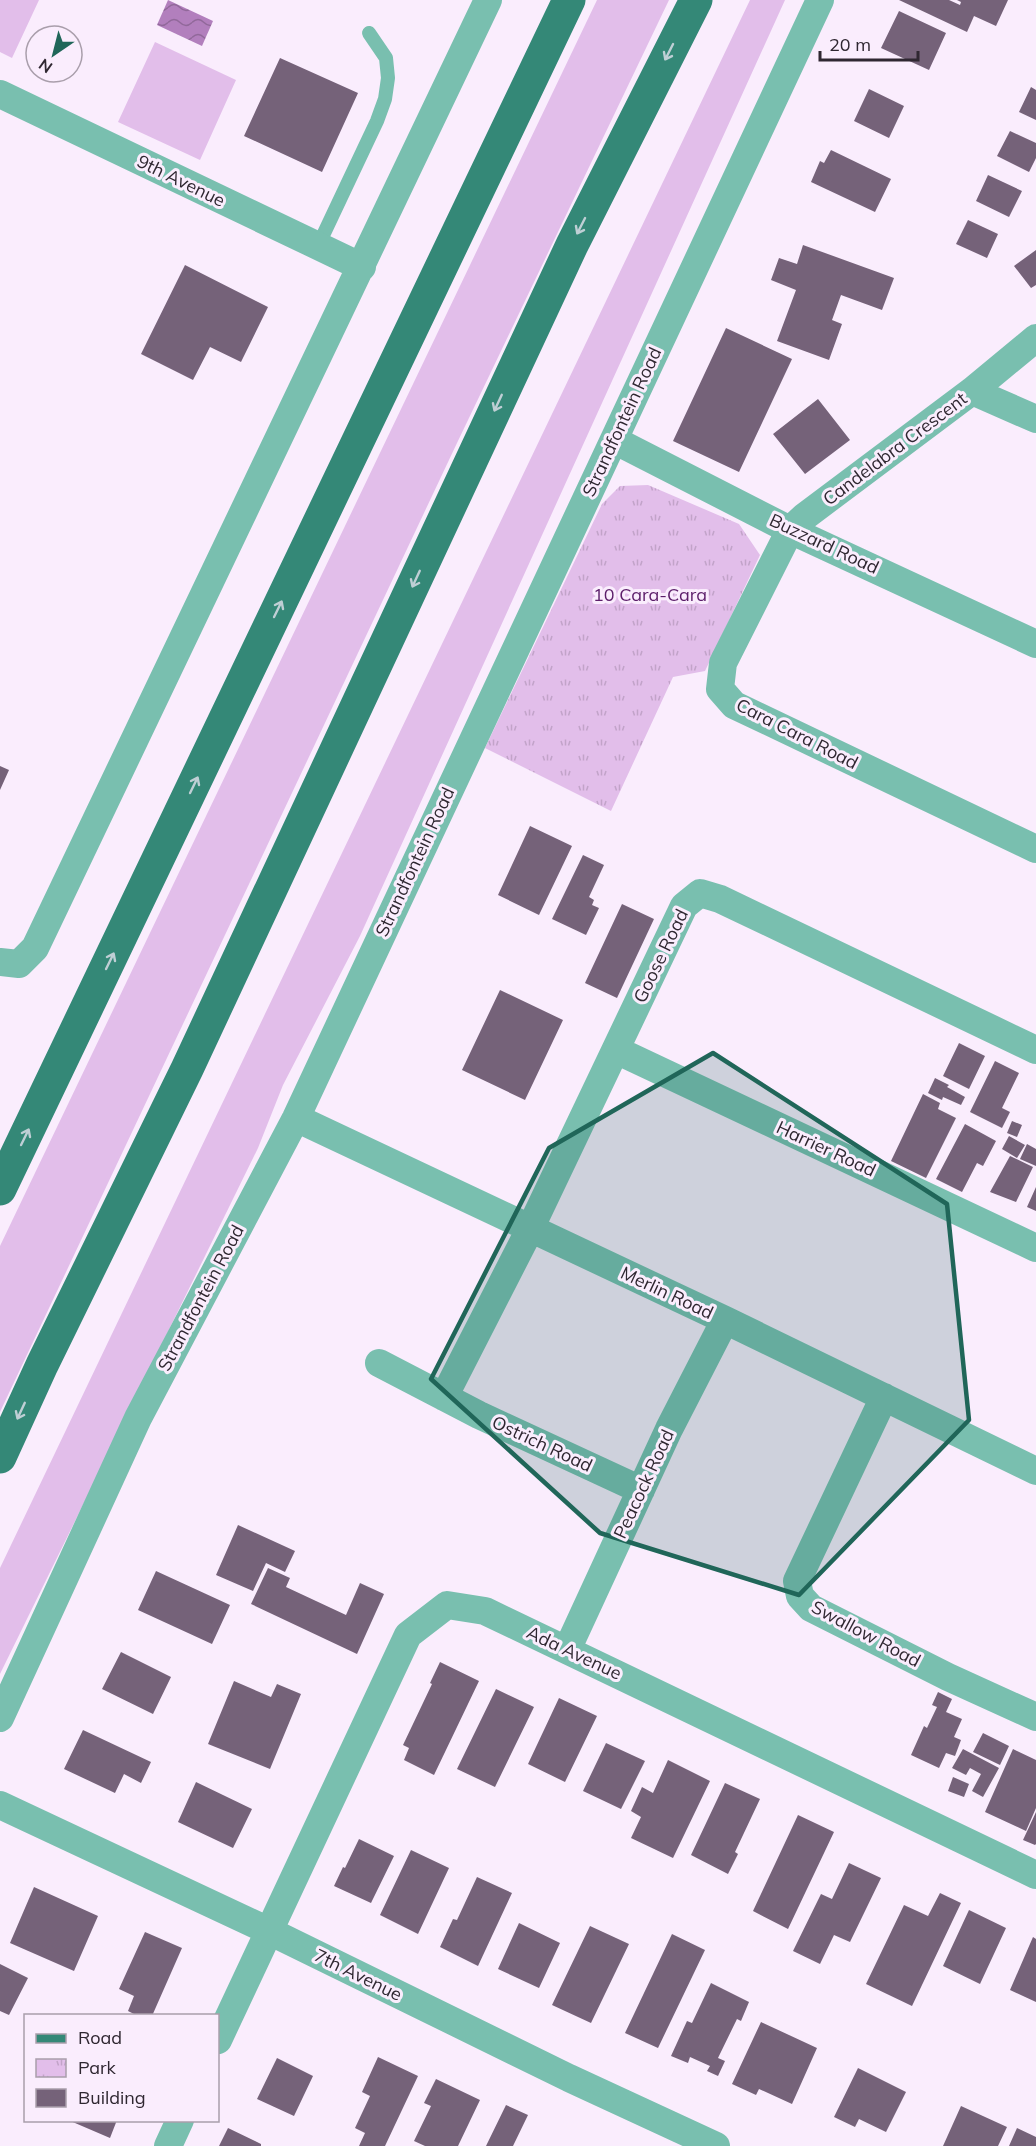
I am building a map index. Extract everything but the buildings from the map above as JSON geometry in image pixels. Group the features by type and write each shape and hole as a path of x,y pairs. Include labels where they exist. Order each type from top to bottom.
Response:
{"main road":[{"path":"0,1190 569,0"},
{"path":"0,1457 42,1365 187,1069 572,245 696,0"}],"street":[{"path":"0,962 19,964 35,948 488,0"},
{"name":"Strandfontein Road","path":"0,1718 138,1418 296,1118 820,0"},
{"name":"9th Avenue","path":"0,94 362,267"},
{"name":"Candelabra Crescent","path":"790,530 804,517 972,391 1036,338"},
{"path":"972,391 1036,419"},
{"name":"Buzzard Road","path":"614,440 790,530 1036,644"},
{"name":"Cara Cara Road","path":"790,530 723,663 720,689 734,705 1036,849"},
{"name":"Goose Road","path":"530,1229 684,906 700,893 720,899 1036,1050"},
{"name":"Harrier Road","path":"616,1050 1036,1248"},
{"name":"Merlin Road","path":"296,1118 725,1320 1036,1471"},
{"path":"444,1397 530,1229"},
{"name":"Peacock Road","path":"567,1650 669,1429 725,1320"},
{"name":"Ostrich Road","path":"379,1363 444,1397 641,1490"},
{"name":"Swallow Road","path":"884,1397 796,1581 800,1596 811,1608 948,1677 1036,1717"},
{"name":"Ada Avenue","path":"219,2038 408,1635 447,1605 485,1611 1036,1875"},
{"name":"7th Avenue","path":"0,1805 269,1931 569,2078 716,2146"},
{"path":"168,2146 180,2122"}],"lane":[{"path":"318,246 377,121 385,99 388,78 386,58 369,33"}],"highlighted area":[{"path":"713,1053 947,1204 969,1420 799,1595 600,1533 431,1379 549,1148"}],"green space":[{"path":"0,0 39,0 28,24 24,24 24,32 12,58 0,52"},
{"path":"597,0 669,0 457,443 0,1412 0,1246"},
{"path":"750,0 785,0 360,936 283,1085 258,1148 0,1674 0,1568"},
{"path":"155,42 236,80 200,160 118,122"},
{"name":"10 Cara-Cara","path":"648,485 739,524 760,555 705,671 673,677 611,811 485,748 602,504 620,486"}],"water":[{"path":"168,0 213,21 202,46 157,25"}]}
